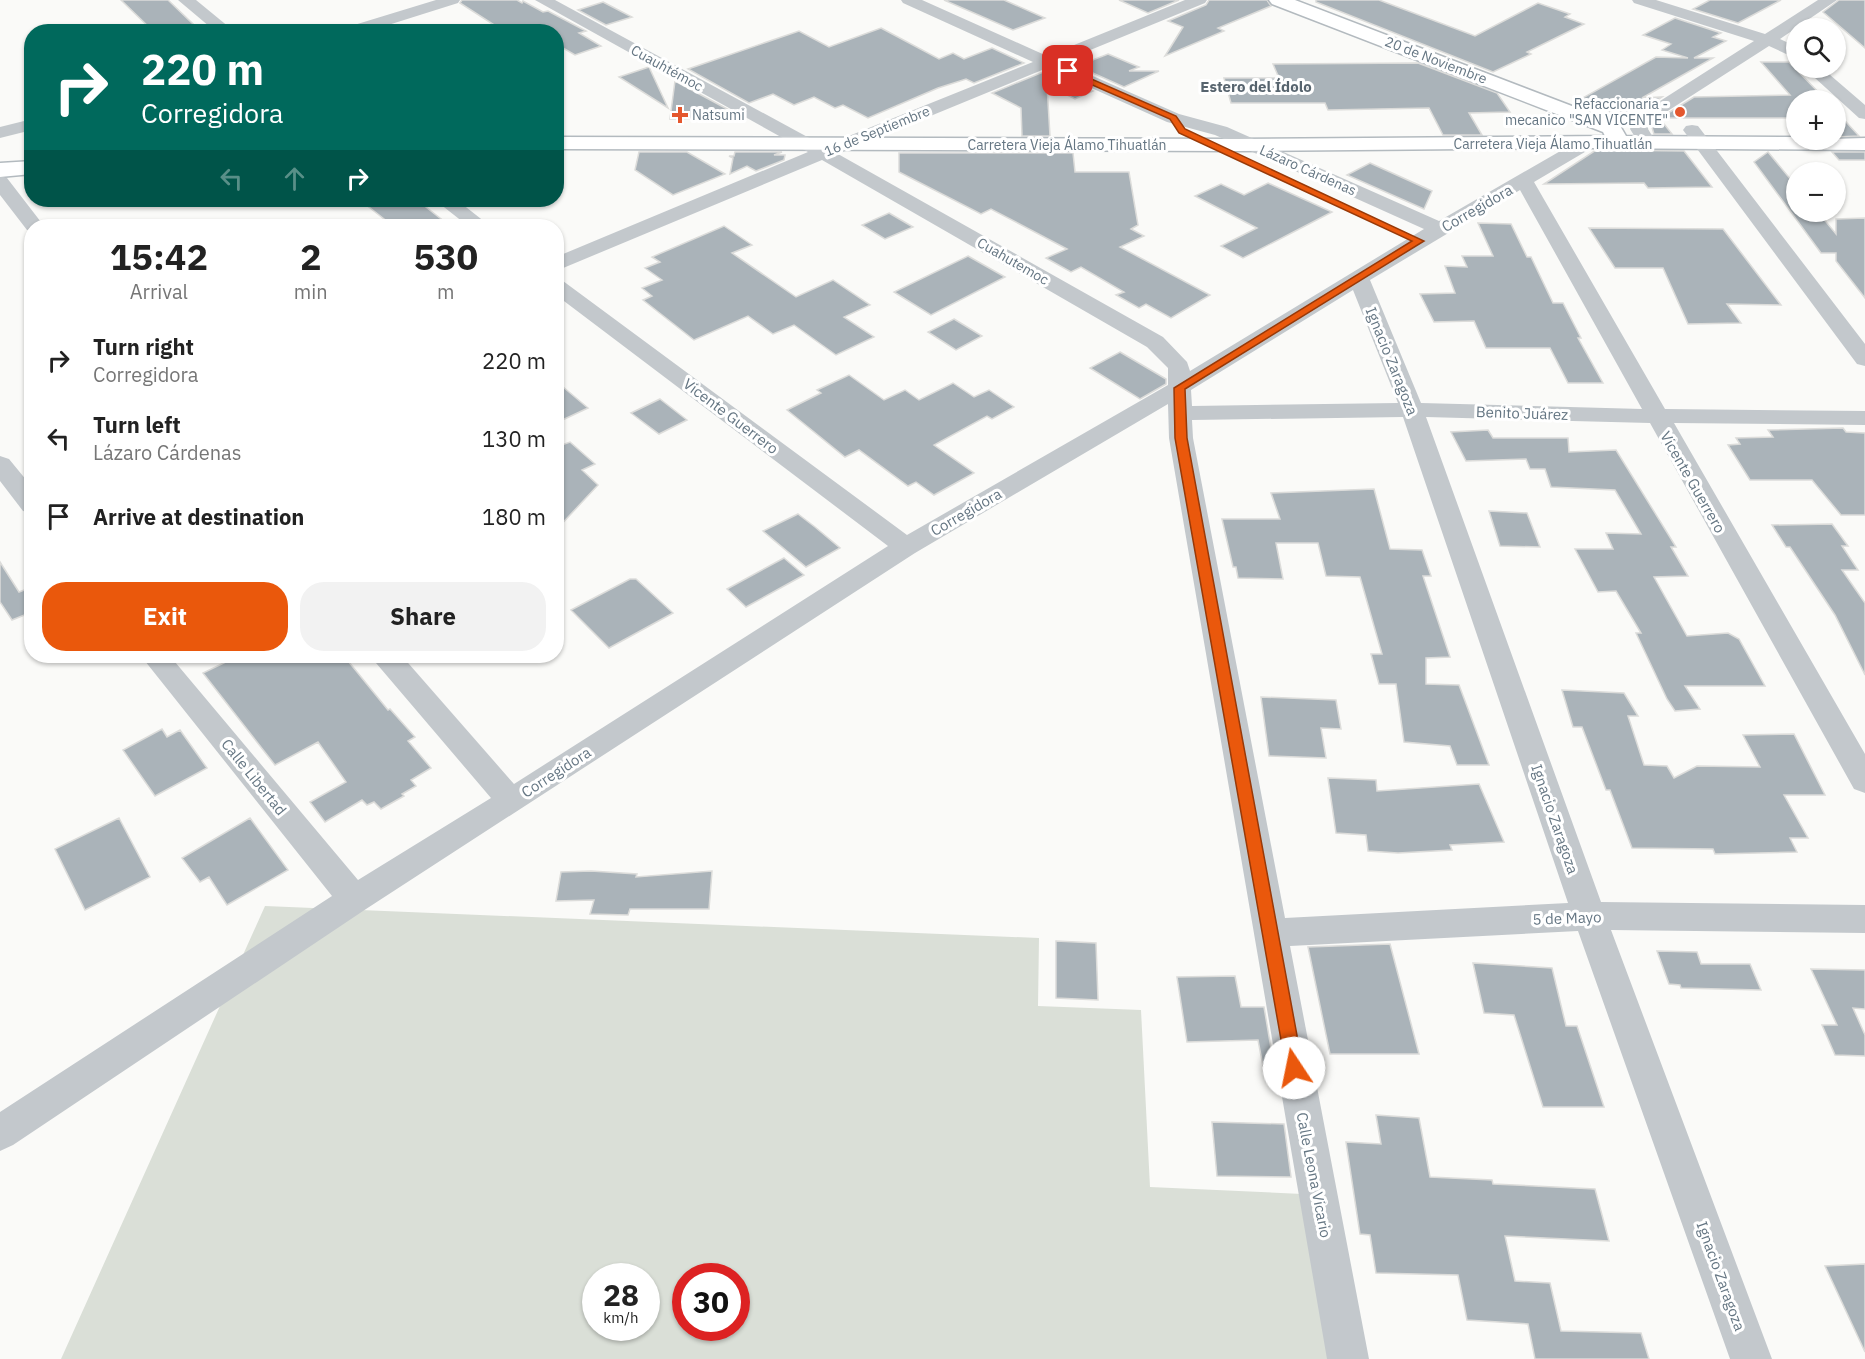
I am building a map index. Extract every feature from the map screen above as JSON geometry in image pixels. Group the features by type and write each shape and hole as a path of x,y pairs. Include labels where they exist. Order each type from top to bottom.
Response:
{"main road":[{"name":"20 de Noviembre","path":"1271,2 1616,135"},
{"name":"20 de Noviembre","path":"1405,54 1584,135"},
{"name":"Carretera Vieja Álamo Tihuatlán","path":"564,129 781,130 1178,124 1217,138 1254,145 1584,135"},
{"path":"1846,129 1865,128"},
{"name":"Carretera Vieja Álamo Tihuatlán","path":"1698,137 1786,130"},
{"name":"Carretera Vieja Álamo Tihuatlán","path":"564,142 815,148 845,144 1616,135 1865,144"},
{"path":"0,170 24,168"},
{"path":"0,180 24,177"}],"street":[{"path":"186,0 217,24"},
{"path":"373,24 452,0"},
{"name":"Cuauhtémoc","path":"543,0 815,148"},
{"path":"909,0 1178,124"},
{"name":"16 de Septiembre","path":"845,144 1199,0"},
{"path":"1640,0 1786,48"},
{"path":"1643,137 1641,121 1829,0"},
{"path":"1824,78 1865,114"},
{"path":"0,133 24,126"},
{"name":"Corregidora","path":"0,1133 354,899 906,548 1179,400 1359,279 1419,234 1524,181 1584,135"},
{"path":"1698,137 1865,358"},
{"name":"Lázaro Cárdenas","path":"1217,138 1357,212"},
{"name":"Lázaro Cárdenas","path":"1254,145 1419,234"},
{"name":"16 de Septiembre","path":"564,261 815,148"},
{"name":"Cuahutemoc","path":"815,148 1155,342 1179,367 1179,400"},
{"path":"0,180 29,219"},
{"name":"Vicente Guerrero","path":"1524,181 1865,781"},
{"path":"454,207 471,219"},
{"name":"Ignacio Zaragoza","path":"1359,279 1412,410 1589,916 1751,1359"},
{"name":"Vicente Guerrero","path":"564,291 906,548"},
{"name":"Benito Juárez","path":"1179,400 1412,410 1865,418"},
{"name":"Calle Leona Vicario","path":"1179,400 1181,438 1348,1359"},
{"path":"15,473 24,490"},
{"name":"Calle Libertad","path":"161,663 354,899"},
{"path":"392,663 511,801"},
{"name":"5 de Mayo","path":"1269,933 1589,916 1865,919"}],"shaded area":[{"path":"265,906 1039,938 1038,1006 1141,1010 1150,1187 1324,1195 1347,1359 61,1359"}],"building":[{"path":"121,0 168,0 193,24 146,24"},
{"path":"462,0 517,0 522,3 523,1 586,31 579,33 601,46 575,55 564,49 564,24 493,24 460,3"},
{"path":"944,0 1004,0 1045,18 1013,30"},
{"path":"1119,0 1179,0 1148,13"},
{"path":"1209,0 1267,0 1271,6 1218,28 1224,31 1165,56 1183,27 1168,21 1206,5"},
{"path":"1316,0 1379,0 1475,36 1538,3 1570,14 1565,17 1584,24 1527,52 1531,54 1493,72 1316,2"},
{"path":"1710,0 1781,0 1738,23 1693,9"},
{"path":"1839,0 1865,0 1865,48 1846,32 1846,18 1830,18 1823,12"},
{"path":"603,2 632,17 606,25 578,10"},
{"path":"1675,18 1721,33 1713,37 1726,41 1694,58 1713,58 1642,98 1662,97 1634,115 1631,120 1579,100 1656,57 1688,58 1662,50 1671,44 1643,35"},
{"path":"881,28 939,59 953,53 964,59 992,48 1024,63 974,83 966,79 938,88 868,118 843,105 835,108 814,97 794,105 773,94 749,103 688,69 799,31 829,47"},
{"path":"1108,54 1139,67 1129,71 1159,71 1124,87 1077,66"},
{"path":"1761,62 1786,62 1786,78 1805,78 1816,90 1786,90"},
{"path":"1418,63 1497,93 1510,112 1469,113 1482,135 1443,135 1429,108 1328,110 1325,103 1231,103 1224,78 1279,78 1273,64"},
{"path":"649,67 668,108 619,77"},
{"path":"1043,72 1047,74 1047,78 1056,75 1093,91 1075,99 1047,85 1050,136 1022,136 1021,108 992,93"},
{"path":"675,81 729,110 709,118 670,119"},
{"path":"1786,95 1786,118 1660,118 1694,97"},
{"path":"1660,119 1672,134 1654,134 1651,124"},
{"path":"1846,122 1859,136 1846,137"},
{"path":"1596,150 1684,151 1712,187 1648,188 1644,183 1544,184"},
{"path":"639,152 687,152 725,174 673,195 635,170"},
{"path":"735,152 782,152 774,155 785,155 784,160 756,171 747,166 730,174 733,158 729,156 734,156"},
{"path":"1768,152 1786,174 1786,205 1754,162"},
{"path":"1832,152 1865,152 1865,160 1839,160"},
{"path":"899,153 1073,153 1075,172 1129,172 1138,225 1131,229 1144,236 1120,247 1210,295 1171,318 1146,304 1139,308 1116,295 1124,292 1081,267 1071,272 1046,258 1067,249 991,209 981,214 899,172"},
{"path":"1370,163 1432,191 1424,209 1347,175"},
{"path":"1268,183 1332,212 1243,258 1221,246 1257,228 1195,196 1221,184 1244,195"},
{"path":"369,207 426,207 441,219 384,219"},
{"path":"889,213 913,227 885,239 862,225"},
{"path":"1865,218 1865,298 1836,261 1836,253 1821,253 1798,222 1826,222 1836,234 1836,222 1846,222 1846,219"},
{"path":"1478,223 1511,224 1527,257 1531,257 1553,303 1563,303 1581,338 1578,338 1603,383 1568,383 1550,348 1486,348 1474,321 1434,322 1420,294 1455,293 1445,266 1467,267 1462,256 1493,256"},
{"path":"724,226 752,245 732,253 796,297 833,280 870,305 844,317 874,337 836,355 794,325 773,334 748,316 694,340 643,300 652,296 642,288 662,280 645,268 660,262 652,257"},
{"path":"1589,228 1723,229 1781,305 1727,304 1741,323 1688,324 1663,268 1615,268"},
{"path":"968,256 1005,277 931,315 894,292"},
{"path":"954,319 982,336 956,350 928,332"},
{"path":"1120,352 1166,379 1166,384 1140,399 1090,368"},
{"path":"849,375 884,400 905,390 919,400 953,383 974,397 989,390 1014,407 992,419 987,416 934,445 974,473 934,495 916,482 908,486 859,450 845,457 787,410 821,393 817,390"},
{"path":"564,388 588,408 564,419"},
{"path":"660,399 687,420 659,434 631,413"},
{"path":"1843,428 1846,432 1865,433 1865,515 1841,515 1812,480 1750,480 1728,445 1740,444 1736,438 1773,437 1768,430"},
{"path":"1488,430 1493,438 1568,438 1569,452 1616,450 1676,547 1671,547 1688,576 1654,577 1687,636 1728,633 1739,639 1765,686 1685,686 1700,709 1675,711 1636,633 1641,633 1616,591 1598,592 1575,549 1613,549 1606,533 1641,534 1615,490 1551,487 1545,469 1530,469 1526,459 1466,461 1451,432"},
{"path":"570,442 595,464 582,470 598,485 564,521 564,444"},
{"path":"1374,489 1390,549 1422,550 1431,576 1423,576 1450,657 1426,658 1426,684 1459,685 1489,765 1457,765 1450,746 1404,742 1396,684 1379,684 1371,654 1382,654 1360,577 1326,576 1318,543 1276,543 1283,579 1238,578 1236,567 1233,567 1222,519 1280,519 1271,493"},
{"path":"1489,511 1527,513 1540,547 1500,546"},
{"path":"798,514 840,548 806,567 763,531"},
{"path":"1832,524 1848,546 1842,546 1858,570 1842,570 1865,603 1865,675 1835,615 1790,547 1786,547 1772,525"},
{"path":"784,558 804,575 746,607 727,589"},
{"path":"0,562 19,592 24,590 24,615 12,620 0,602"},
{"path":"630,579 636,579 673,613 609,648 571,610"},
{"path":"224,663 350,663 388,710 390,709 415,737 408,741 431,768 411,780 416,786 402,794 404,796 381,809 374,802 367,805 362,800 325,822 310,802 346,782 318,742 275,765 203,673"},
{"path":"1562,690 1624,693 1638,716 1628,716 1644,765 1667,766 1674,778 1697,766 1760,767 1743,735 1794,734 1825,795 1784,795 1808,838 1790,838 1797,852 1715,854 1713,849 1632,848 1610,790 1606,790 1582,727 1573,727"},
{"path":"1261,697 1336,700 1341,729 1321,728 1326,758 1269,756"},
{"path":"162,729 167,737 180,730 207,768 155,796 123,750"},
{"path":"1328,778 1376,780 1377,791 1479,784 1504,842 1450,845 1452,850 1398,853 1368,851 1366,835 1336,833"},
{"path":"119,818 150,877 85,910 55,849"},
{"path":"250,818 288,870 227,905 209,877 200,882 182,858"},
{"path":"712,871 709,909 630,909 628,915 590,914 594,900 556,901 561,872 637,874 636,877"},
{"path":"1056,941 1096,943 1098,1000 1056,998"},
{"path":"1390,944 1419,1054 1330,1054 1308,947"},
{"path":"1657,951 1697,952 1701,964 1750,964 1761,990 1681,988 1680,985 1669,984"},
{"path":"1473,963 1552,968 1566,1026 1577,1026 1604,1107 1543,1107 1514,1015 1484,1013"},
{"path":"1811,969 1865,970 1865,1009 1853,1008 1865,1035 1865,1056 1835,1055 1822,1025 1837,1025"},
{"path":"1235,976 1241,1007 1264,1007 1274,1066 1263,1066 1258,1040 1187,1042 1177,977"},
{"path":"1376,1115 1419,1118 1430,1177 1492,1180 1493,1184 1595,1189 1609,1241 1505,1236 1515,1281 1550,1283 1561,1331 1641,1333 1649,1359 1535,1359 1528,1324 1467,1320 1458,1275 1376,1273 1370,1235 1360,1234 1346,1142 1381,1144"},
{"path":"1212,1122 1284,1124 1291,1177 1217,1176"},
{"path":"1865,1264 1865,1352 1825,1266"}],"place":[{"name":"Refaccionaria - mecanico \"SAN VICENTE\"","path":"1680,112"},
{"name":"Natsumi","path":"680,115"}],"district":[{"name":"Estero del Ídolo","path":"1256,86"}],"route":[{"path":"1068,71 1173,118 1182,131 1419,241 1179,388 1181,438 1294,1068"}]}
